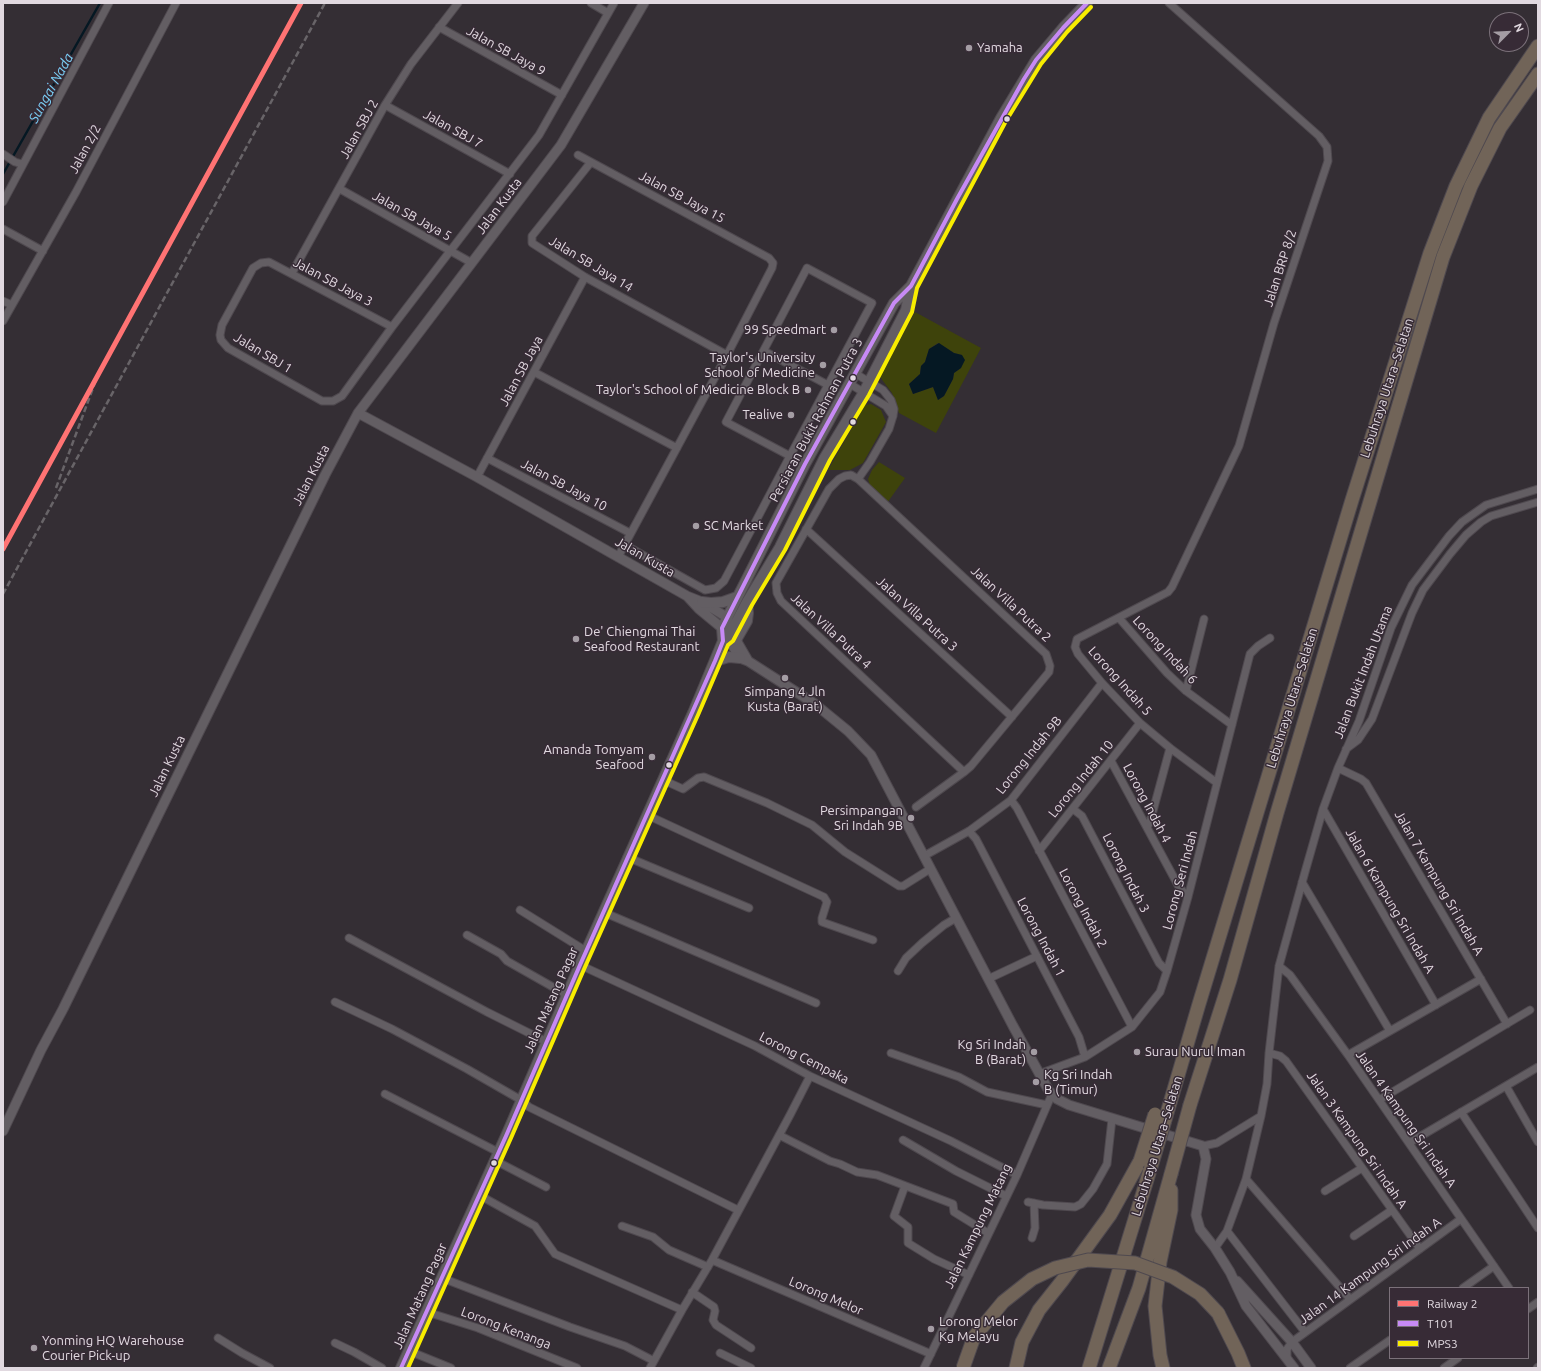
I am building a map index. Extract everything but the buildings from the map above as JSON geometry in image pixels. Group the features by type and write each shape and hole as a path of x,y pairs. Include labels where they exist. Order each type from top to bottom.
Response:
{"highway":[{"name":"Lebuhraya Utara–Selatan","path":"1089,1368 1150,1170 1162,1102 1173,1093 1352,500 1430,253 1456,186 1489,118 1538,46"},
{"name":"Lebuhraya Utara–Selatan","path":"1109,1368 1138,1288 1190,1106 1230,980 1277,813 1443,258 1471,186 1500,128 1538,74"},
{"path":"1016,1368 1022,1342 1039,1310 1110,1215 1140,1161 1160,1117"},
{"path":"1163,1368 1160,1356 1155,1306 1160,1262 1171,1210 1171,1174"},
{"path":"963,1368 974,1337 1003,1302 1032,1279 1055,1268 1088,1260 1135,1264 1173,1276 1200,1294 1218,1313 1244,1368"}],"main road":[{"name":"Persiaran Bukit Rahman Putra 3","path":"747,602 780,547 825,457 864,392 906,310 911,286 1024,78 1040,55 1087,3"},
{"name":"Persiaran Bukit Rahman Putra 3","path":"722,628 806,464 894,303 911,286"},
{"path":"762,548 776,541 780,547"},
{"path":"702,602 723,602 738,597"},
{"name":"Jalan Matang Pagar","path":"401,1368 715,661 730,637 747,621 747,602"},
{"path":"722,628 730,637"},
{"path":"715,661 729,658 744,660"}],"street":[{"path":"3,202 19,163 109,3"},
{"name":"Jalan 2/2","path":"3,321 43,251 176,3"},
{"name":"Jalan SBJ 2","path":"292,273 386,105 411,64 458,3"},
{"path":"591,3 608,13"},
{"path":"392,327 539,135 614,3"},
{"name":"Jalan Kusta","path":"3,1131 41,1050 63,1010 324,475 358,413 561,145 644,3"},
{"name":"Jalan BRP 8/2","path":"1168,592 1172,587 1239,446 1274,323 1328,161 1327,147 1319,136 1169,3"},
{"name":"Jalan SB Jaya 9","path":"439,27 562,95"},
{"name":"Jalan SBJ 7","path":"386,105 510,174"},
{"path":"4,155 19,163"},
{"name":"Jalan SB Jaya 15","path":"578,155 769,258 773,263 772,268 727,355"},
{"name":"Jalan SB Jaya 14","path":"591,162 531,238 534,244 585,277 727,355"},
{"name":"Jalan SB Jaya 5","path":"340,189 472,263"},
{"path":"3,229 43,251"},
{"name":"Jalan SB Jaya 3","path":"261,263 269,262 292,273 392,327"},
{"name":"Jalan SBJ 1","path":"261,263 252,268 222,325 220,335 221,340 228,348 322,401 333,401 342,396 392,327"},
{"path":"624,545 705,590 716,588 724,581 790,456 872,303 807,268 726,422 790,456 806,464"},
{"name":"Jalan SB Jaya","path":"477,477 585,277"},
{"path":"3,301 12,305"},
{"path":"764,351 828,386"},
{"path":"618,557 727,355"},
{"path":"534,372 677,448"},
{"path":"856,374 883,390 891,400 894,409 889,428 870,462 858,479"},
{"path":"850,384 886,406 893,416"},
{"name":"Jalan Kusta","path":"358,413 477,477 687,596 702,602 727,618"},
{"name":"Jalan SB Jaya 10","path":"487,458 630,533"},
{"name":"Jalan Villa Putra 4","path":"858,479 851,476 846,476 839,479 829,489 776,583 776,593 781,601 964,772"},
{"name":"Jalan Villa Putra 2","path":"858,479 1046,654 1050,666 1049,672 964,772 916,807"},
{"name":"Jalan Bukit Indah Utama","path":"1346,749 1359,721 1391,628 1412,585 1449,536 1462,522 1486,504 1538,489"},
{"name":"Jalan Bukit Indah Utama","path":"1346,749 1358,740 1372,719 1412,613 1423,590 1450,554 1466,535 1481,522 1491,516 1538,502"},
{"name":"Jalan Villa Putra 3","path":"806,529 1012,717"},
{"path":"641,570 647,558"},
{"name":"Lorong Indah 5","path":"1168,592 1077,639 1076,647 1078,654 1102,683 1140,723 1170,748 1217,783"},
{"name":"Jalan Kusta","path":"687,596 699,609 722,628"},
{"path":"727,618 730,637 744,660 816,704 848,731 871,755 988,979 1046,1087 1052,1094 1062,1102 1069,1105 1203,1146 1217,1143 1261,1116"},
{"name":"Lorong Indah 6","path":"1119,618 1166,673 1186,691 1232,725"},
{"path":"1186,691 1204,619"},
{"name":"Lorong Seri Indah","path":"1039,1074 1085,1057 1132,1027 1160,992 1168,971 1188,897 1250,654 1258,646 1270,638"},
{"name":"Lorong Indah 9B","path":"924,856 969,831 1011,800 1102,683"},
{"name":"Lorong Indah 10","path":"1039,851 1140,723"},
{"path":"1147,827 1150,822 1170,748"},
{"path":"1215,1248 1227,1231 1246,1179 1267,1084 1279,966 1323,809 1346,749"},
{"name":"Lorong Indah 4","path":"1111,761 1179,887 1188,897"},
{"name":"Jalan 7 Kampung Sri Indah A","path":"1338,768 1361,779 1368,785 1507,1024"},
{"path":"663,780 684,789 698,778 704,777 767,803 812,825 845,852 899,886 903,886 930,869"},
{"name":"Lorong Indah 2","path":"1011,800 1017,808 1132,1027"},
{"name":"Lorong Indah 3","path":"1073,809 1082,816 1159,963 1168,971"},
{"name":"Jalan 6 Kampung Sri Indah A","path":"1323,809 1436,1005"},
{"path":"647,815 824,897 827,902 822,922 873,940"},
{"name":"Lorong Indah 1","path":"969,831 976,839 1079,1037 1085,1057"},
{"path":"627,857 749,908"},
{"path":"1302,882 1390,1031"},
{"path":"520,910 586,951"},
{"path":"603,912 816,1003"},
{"path":"898,971 906,958 922,943 944,925 956,918"},
{"path":"467,935 501,954 506,962 567,995"},
{"path":"349,938 452,994 547,1042"},
{"path":"988,979 1037,956"},
{"name":"Lorong Cempaka","path":"580,965 755,1046 810,1076 951,1141 1017,1175"},
{"name":"Jalan 4 Kampung Sri Indah A","path":"1279,966 1290,975 1348,1055 1508,1287"},
{"path":"1348,1055 1480,979"},
{"path":"335,1002 392,1029 521,1100 529,1107 738,1210"},
{"path":"1379,1100 1530,1010"},
{"path":"891,1053 959,1077 986,1092 1047,1105"},
{"name":"Jalan 3 Kampung Sri Indah A","path":"1269,1053 1280,1056 1286,1061 1420,1250"},
{"path":"1409,1144 1538,1067"},
{"path":"442,1278 570,1327 625,1346 652,1365 692,1292 712,1260 810,1076"},
{"path":"1506,1086 1538,1142"},
{"path":"385,1094 496,1156 546,1187"},
{"name":"Jalan Kampung Matang","path":"924,1368 1017,1175 1052,1094"},
{"path":"1461,1112 1538,1228"},
{"path":"1032,1238 1035,1228 1031,1203 1075,1207 1081,1204 1093,1189 1107,1164 1112,1119"},
{"path":"779,1135 830,1161 857,1172 877,1175 953,1204 954,1212 988,1233"},
{"path":"903,1140 956,1171 1006,1196"},
{"path":"1203,1146 1206,1159 1196,1215 1200,1229 1215,1248 1230,1272 1246,1306 1294,1368"},
{"path":"1325,1191 1362,1168"},
{"path":"1246,1179 1350,1299"},
{"path":"905,1186 894,1216 908,1227 908,1243 934,1259 969,1275"},
{"path":"479,1195 535,1226 555,1254 682,1310"},
{"path":"1354,1236 1392,1210"},
{"name":"Jalan 14 Kampung Sri Indah A","path":"1292,1342 1461,1219"},
{"path":"622,1226 653,1237 669,1250 708,1267"},
{"path":"1227,1231 1306,1332"},
{"name":"Lorong Melor","path":"712,1260 931,1354"},
{"path":"1464,1287 1494,1266"},
{"path":"1230,1272 1292,1342 1312,1368"},
{"path":"692,1292 714,1308 715,1311 713,1320 716,1325 751,1348"},
{"path":"1529,1309 1538,1302"},
{"name":"Lorong Kenanga","path":"426,1312 478,1328 577,1368"},
{"path":"218,1338 270,1368"},
{"path":"1350,1368 1389,1341"},
{"path":"1286,1359 1287,1349 1292,1342"},
{"path":"335,1343 382,1368"},
{"path":"409,1351 451,1368"},
{"path":"720,1353 751,1368"},
{"path":"1444,1368 1457,1359"}],"green space":[{"path":"915,312 981,348 936,433 899,413 892,393 880,377","holes":["938,343 954,353 962,355 961,368 954,373 953,379 944,396 938,400 933,387 913,394 909,384 920,374 921,366 925,362 929,349"]},
{"path":"871,404 881,410 886,422 863,463 850,470 828,470 865,405"},
{"path":"879,462 905,478 887,503 871,489 868,479 872,470"}],"water":[{"path":"939,343 954,353 962,355 965,360 961,368 954,373 953,379 944,396 938,400 933,387 913,394 909,384 920,374 921,366 925,362 929,349"}],"waterway":[{"name":"Sungai Nada","path":"3,174 100,3"}],"railway":[{"path":"3,594 325,3"},
{"path":"56,488 96,380"}],"rail line":[{"name":"2","path":"3,549 301,3"}],"transit line":[{"name":"T101","path":"401,1368 506,1136 715,661 723,641 722,628 805,464 894,303 911,286 957,199 1024,79 1036,60 1063,28 1087,3"},
{"name":"MPS3","path":"408,1368 728,645 733,641 752,605 785,550 830,460 869,395 912,312 917,288 1006,121 1041,64 1067,32 1091,7"}],"place":[{"name":"Yamaha","path":"969,48"},
{"name":"99 Speedmart","path":"834,330"},
{"name":"Taylor's University School of Medicine","path":"823,365"},
{"name":"Taylor's School of Medicine Block B","path":"808,390"},
{"name":"Tealive","path":"791,415"},
{"name":"SC Market","path":"696,526"},
{"name":"De' Chiengmai Thai Seafood Restaurant","path":"576,639"},
{"name":"Simpang 4 Jln Kusta (Barat)","path":"785,678"},
{"name":"Amanda Tomyam Seafood","path":"652,757"},
{"name":"Persimpangan Sri Indah 9B","path":"911,818"},
{"name":"Kg Sri Indah B (Barat)","path":"1034,1052"},
{"name":"Surau Nurul Iman","path":"1137,1052"},
{"name":"Kg Sri Indah B (Timur)","path":"1036,1082"},
{"name":"Lorong Melor Kg Melayu","path":"931,1329"},
{"name":"Yonming HQ Warehouse Courier Pick-up","path":"34,1348"}]}
